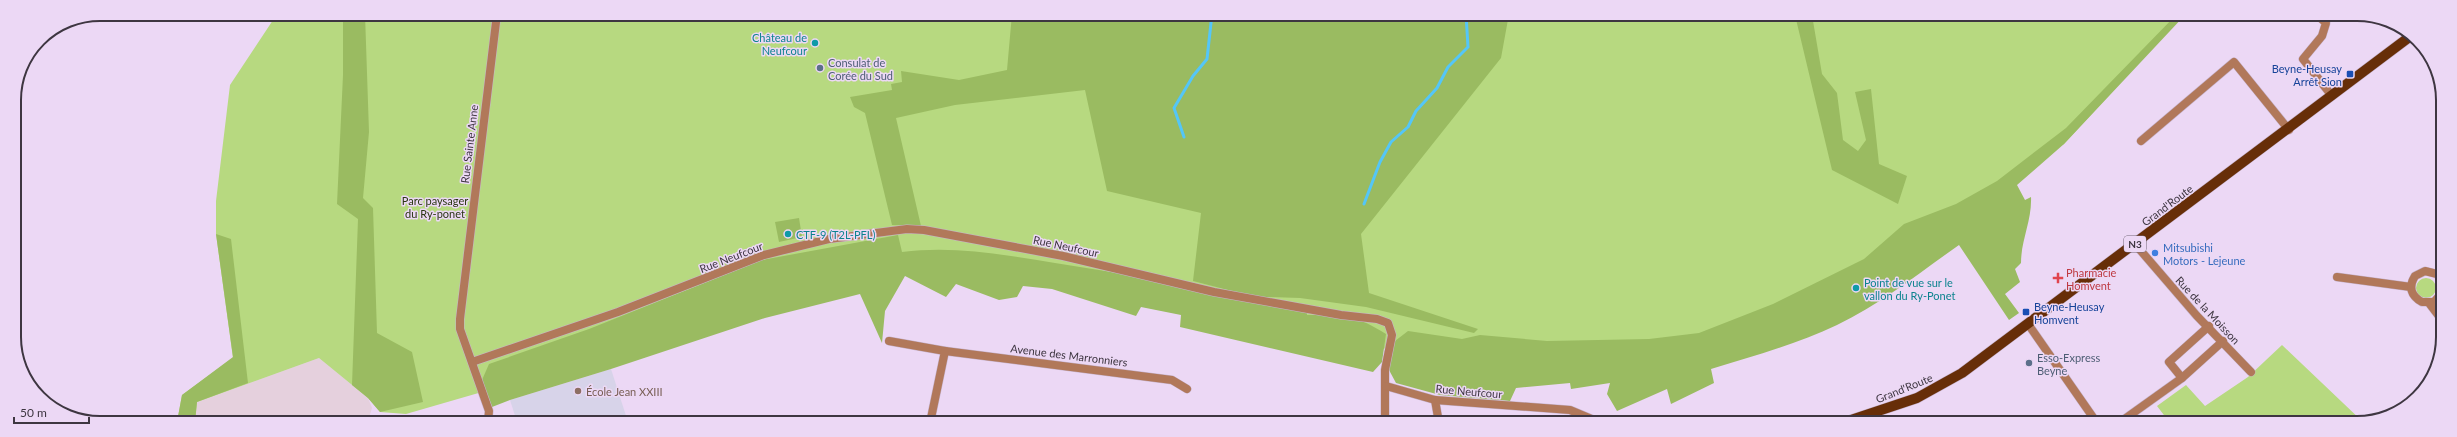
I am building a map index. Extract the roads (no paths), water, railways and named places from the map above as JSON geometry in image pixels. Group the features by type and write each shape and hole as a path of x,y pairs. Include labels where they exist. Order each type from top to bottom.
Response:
{"main road":[{"name":"Grand'Route","path":"1869,416 1902,404 1944,384 2028,324 2289,130 2407,39"}],"street":[{"name":"Rue Sainte Anne","path":"489,416 489,411 483,392 460,329 460,319 495,21"},
{"path":"2324,21 2326,23 2322,36 2304,59 2332,96"},
{"path":"2141,141 2234,62 2289,130"},
{"name":"Rue Neufcour","path":"472,362 618,312 764,255 829,239 907,229 940,232 1055,254 1252,300 1377,319 1388,323 1392,332 1385,370 1386,386 1434,400 1570,410 1584,416"},
{"name":"Rue de la Moisson","path":"2135,244 2197,316 2209,326 2251,372"},
{"path":"2436,274 2431,271 2420,272 2415,276 2411,287 2416,299 2429,303 2436,312"},
{"path":"2337,277 2411,287"},
{"path":"2429,303 2436,300"},
{"path":"2028,324 2092,416"},
{"path":"2182,378 2169,362 2209,326"},
{"name":"Avenue des Marronniers","path":"889,341 945,351 1172,380 1187,389"},
{"path":"2129,416 2182,378 2223,341"},
{"path":"931,416 945,351"},
{"path":"1385,416 1386,386"},
{"path":"1434,400 1437,416"}],"waterway":[{"path":"1184,137 1174,108 1193,76 1207,59 1211,21"},
{"path":"1364,204 1380,162 1391,142 1408,127 1416,111 1437,88 1448,67 1468,47 1466,21"}],"place":[{"name":"Château de Neufcour","path":"815,43"},
{"name":"Consulat de Corée du Sud","path":"820,68"},
{"name":"Beyne-Heusay Arrêt Sion","path":"2350,74"},
{"name":"CTF-9 (T2L-PFL)","path":"788,234"},
{"name":"Mitsubishi Motors - Lejeune","path":"2155,253"},
{"name":"Pharmacie Homvent","path":"2058,278"},
{"name":"Point de vue sur le vallon du Ry-Ponet","path":"1856,288"},
{"name":"Beyne-Heusay Homvent","path":"2026,312"},
{"name":"Esso-Express Beyne","path":"2029,363"},
{"name":"École Jean XXIII","path":"578,391"}],"park label":[{"name":"Parc paysager du Ry-ponet","path":"435,206"}]}
